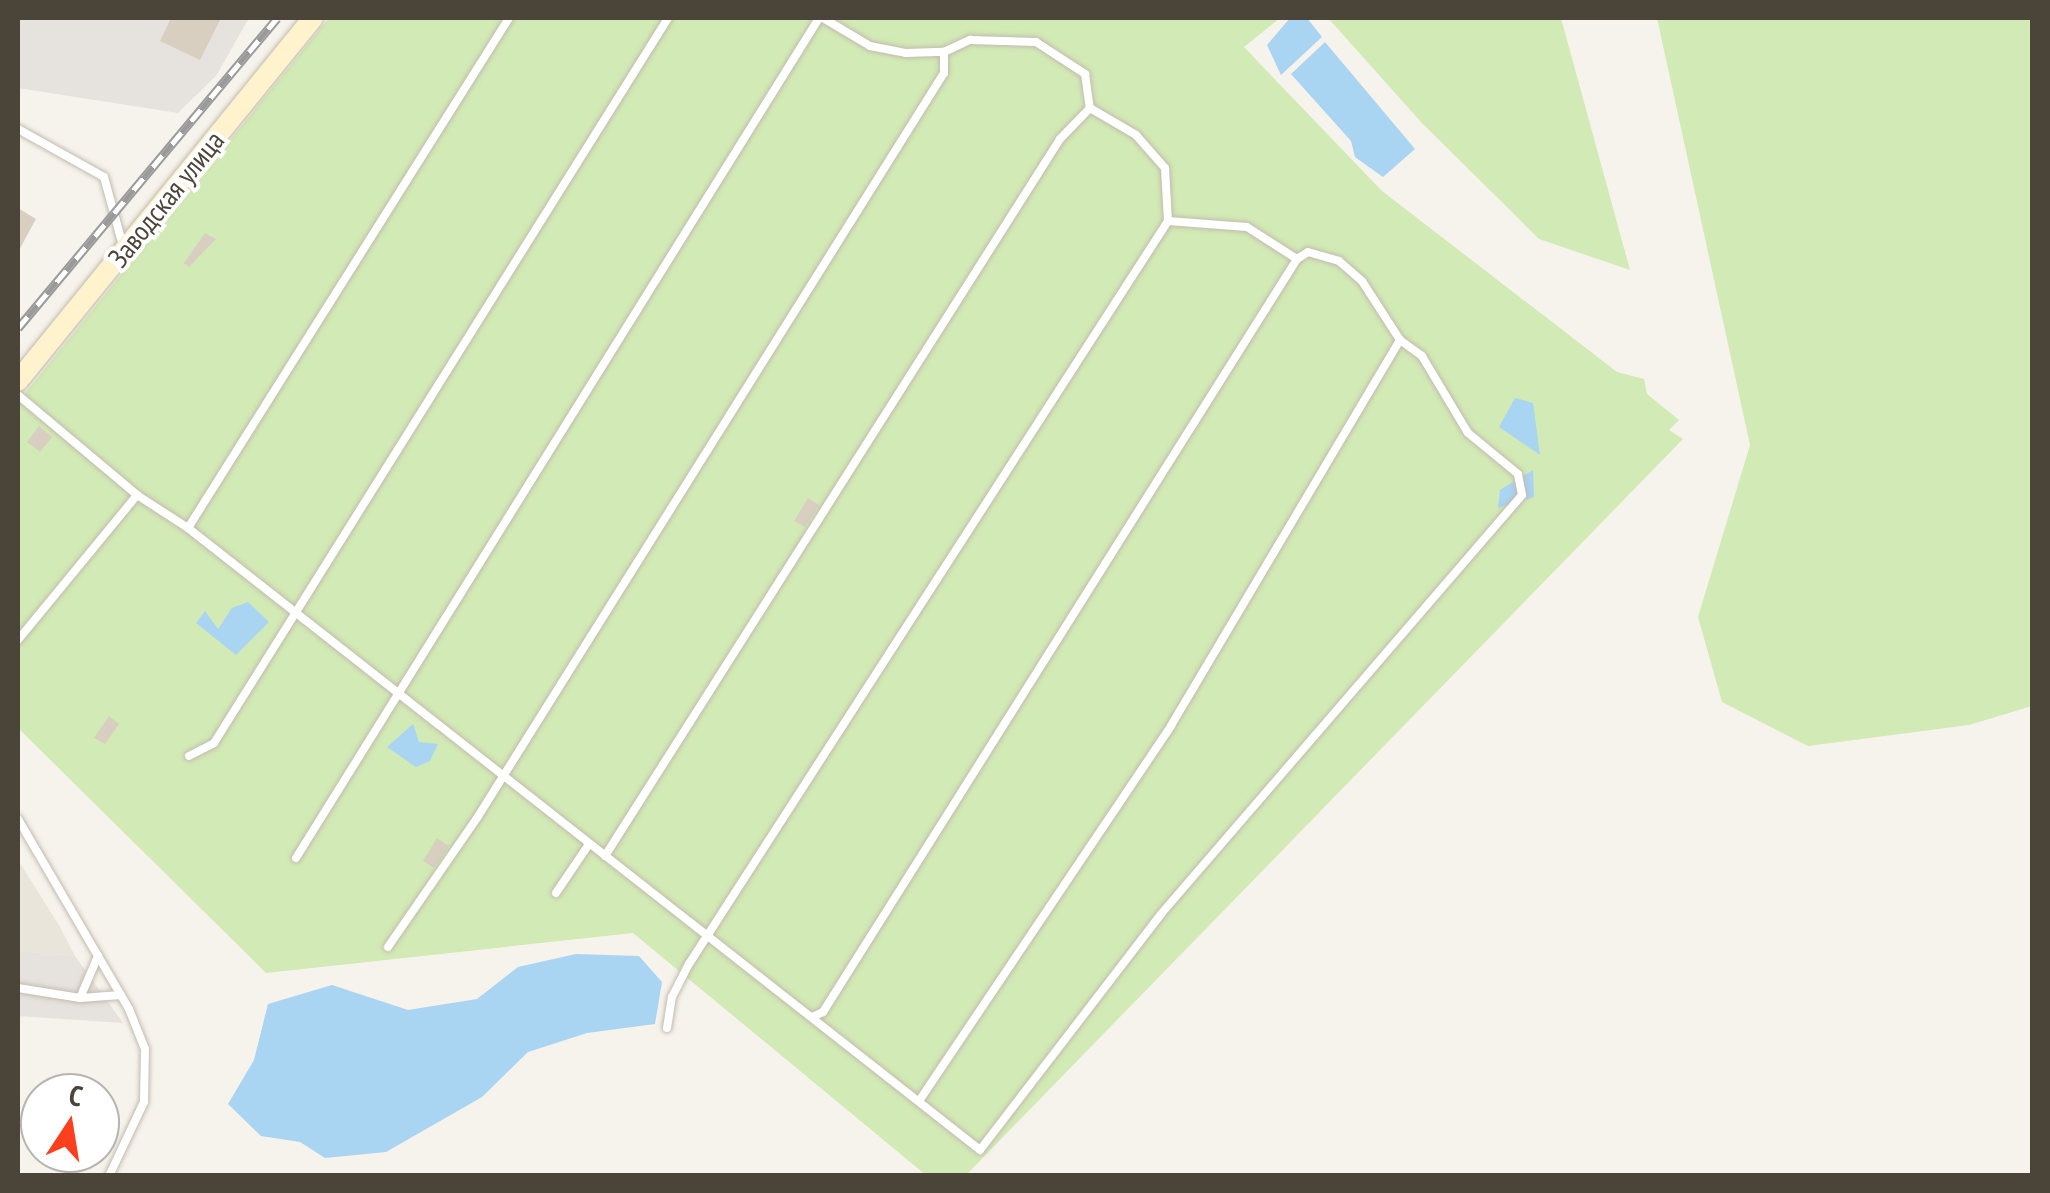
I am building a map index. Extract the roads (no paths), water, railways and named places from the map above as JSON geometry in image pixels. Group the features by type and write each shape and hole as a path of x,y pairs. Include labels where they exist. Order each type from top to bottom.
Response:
{"street":[{"name":"Заводская улица","path":"18,381 314,18"}],"lane":[{"path":"188,528 508,18"},
{"path":"188,756 214,743 668,18"},
{"path":"296,858 821,18 870,46 944,52 970,40 1036,42 1086,74 1090,108"},
{"path":"388,947 944,73 944,52"},
{"path":"667,1028 672,997 1168,220 1165,168 1136,135 1090,108"},
{"path":"605,856 1060,139 1090,108"},
{"path":"18,129 104,177 124,250"},
{"path":"1168,220 1247,227 1298,259"},
{"path":"18,396 137,496 188,528 498,777 605,856 655,900 711,937 980,1150 1161,914 1522,495 1518,474 1468,433 1422,356 1400,340 1362,282 1339,261 1308,252 1298,259 823,1012 812,1016"},
{"path":"918,1101 1170,726 1400,340"},
{"path":"18,640 137,496"},
{"path":"18,818 121,996 144,1049 148,1080 109,1176"},
{"path":"556,893 588,844"},
{"path":"80,998 98,956"},
{"path":"18,988 80,998 121,996"}],"water":[{"path":"1290,18 1307,18 1322,37 1281,75 1267,45"},
{"path":"1325,42 1415,149 1383,177 1355,157 1351,141 1291,74"},
{"path":"1515,398 1533,403 1540,455 1499,427"},
{"path":"1533,470 1534,497 1498,508 1500,490"},
{"path":"248,602 269,622 236,655 196,623 205,611 218,629 232,608"},
{"path":"413,724 419,742 438,744 430,761 416,767 387,747"},
{"path":"576,954 639,956 662,982 655,1024 587,1033 528,1052 482,1097 386,1152 325,1158 300,1142 261,1136 228,1104 254,1060 268,1004 332,985 408,1010 477,999 518,967"}],"railway":[{"path":"18,328 277,18"}]}
